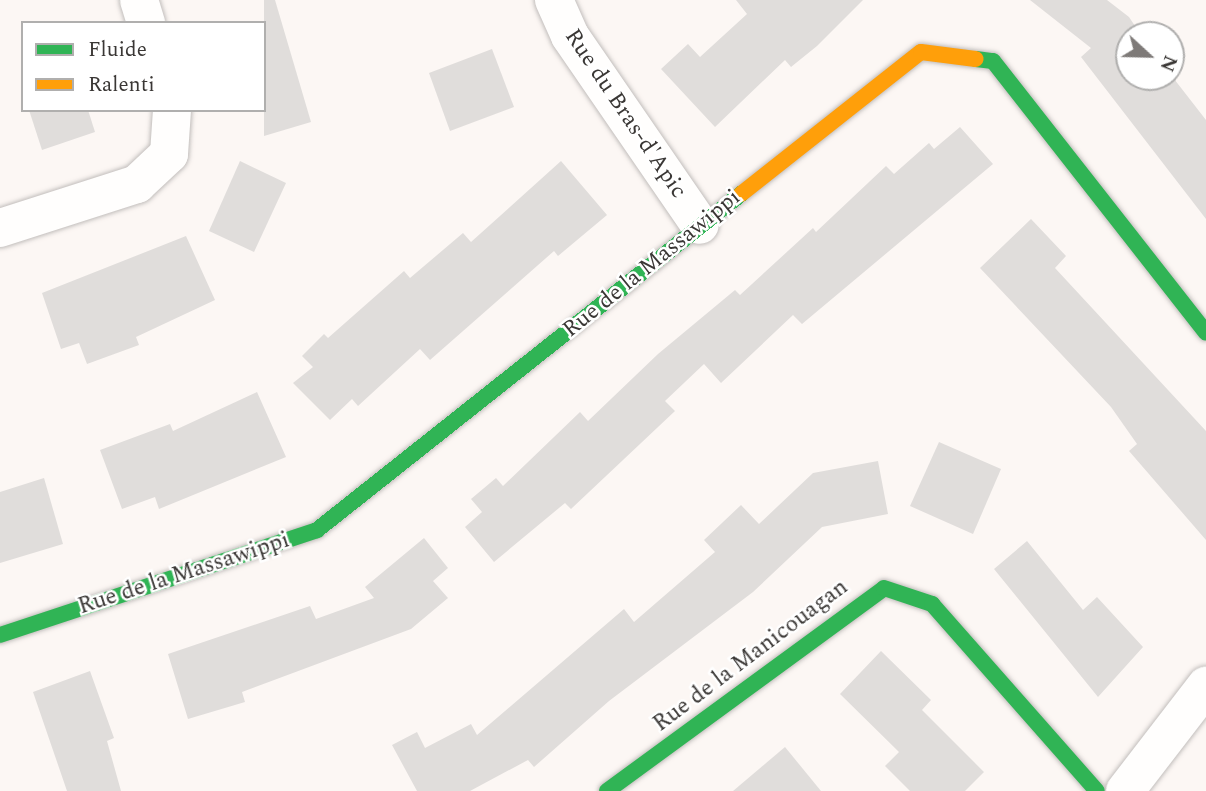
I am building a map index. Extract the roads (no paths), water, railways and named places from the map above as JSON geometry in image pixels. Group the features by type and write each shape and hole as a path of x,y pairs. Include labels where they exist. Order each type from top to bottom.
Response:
{"street":[{"path":"139,0 145,21"},
{"name":"Rue du Bras-d'Apic","path":"554,0 570,36 700,225"},
{"name":"Rue de la Massawippi","path":"0,635 317,530 921,51 993,61 1206,333"},
{"path":"0,228 137,184 169,153 172,112"},
{"name":"Rue de la Manicouagan","path":"607,791 884,588 932,604 1097,791"},
{"path":"1125,791 1206,686"}]}
